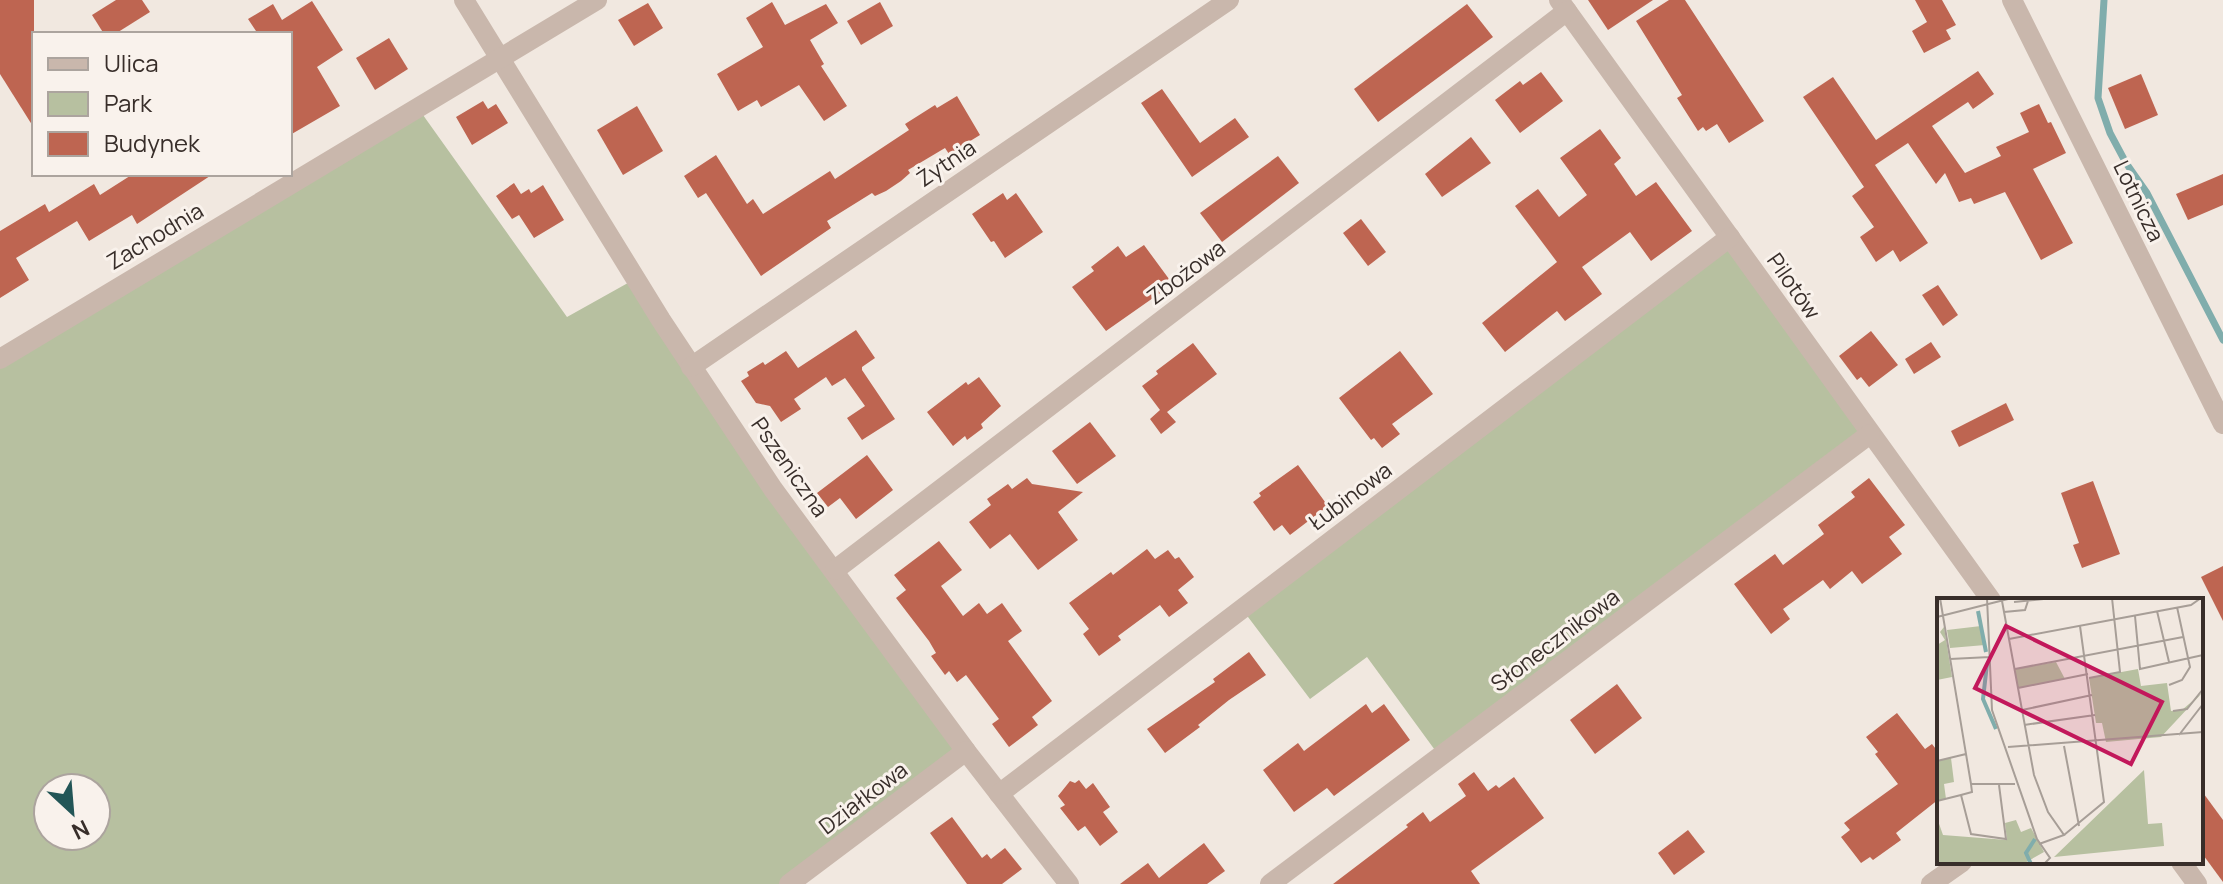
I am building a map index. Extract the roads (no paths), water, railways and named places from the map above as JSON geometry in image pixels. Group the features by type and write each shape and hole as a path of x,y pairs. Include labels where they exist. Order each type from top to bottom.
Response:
{"street":[{"path":"464,0 500,59"},
{"name":"Zachodnia","path":"0,359 597,0"},
{"name":"Żytnia","path":"691,367 1229,0"},
{"name":"Lotnicza","path":"2012,0 2223,424"},
{"name":"Pilotów","path":"1563,6 1990,598"},
{"name":"Zbożowa","path":"835,570 1563,6"},
{"name":"Pszeniczna","path":"500,59 691,367 773,489 966,751 1069,884"},
{"name":"Łubinowa","path":"999,794 1730,237"},
{"name":"Słonecznikowa","path":"1270,884 1870,434"},
{"name":"Działkowa","path":"789,884 966,751"},
{"path":"1931,884 1959,864"},
{"path":"2182,864 2197,884"}],"waterway":[{"path":"2104,0 2098,98 2110,133 2147,193 2223,340"}]}
